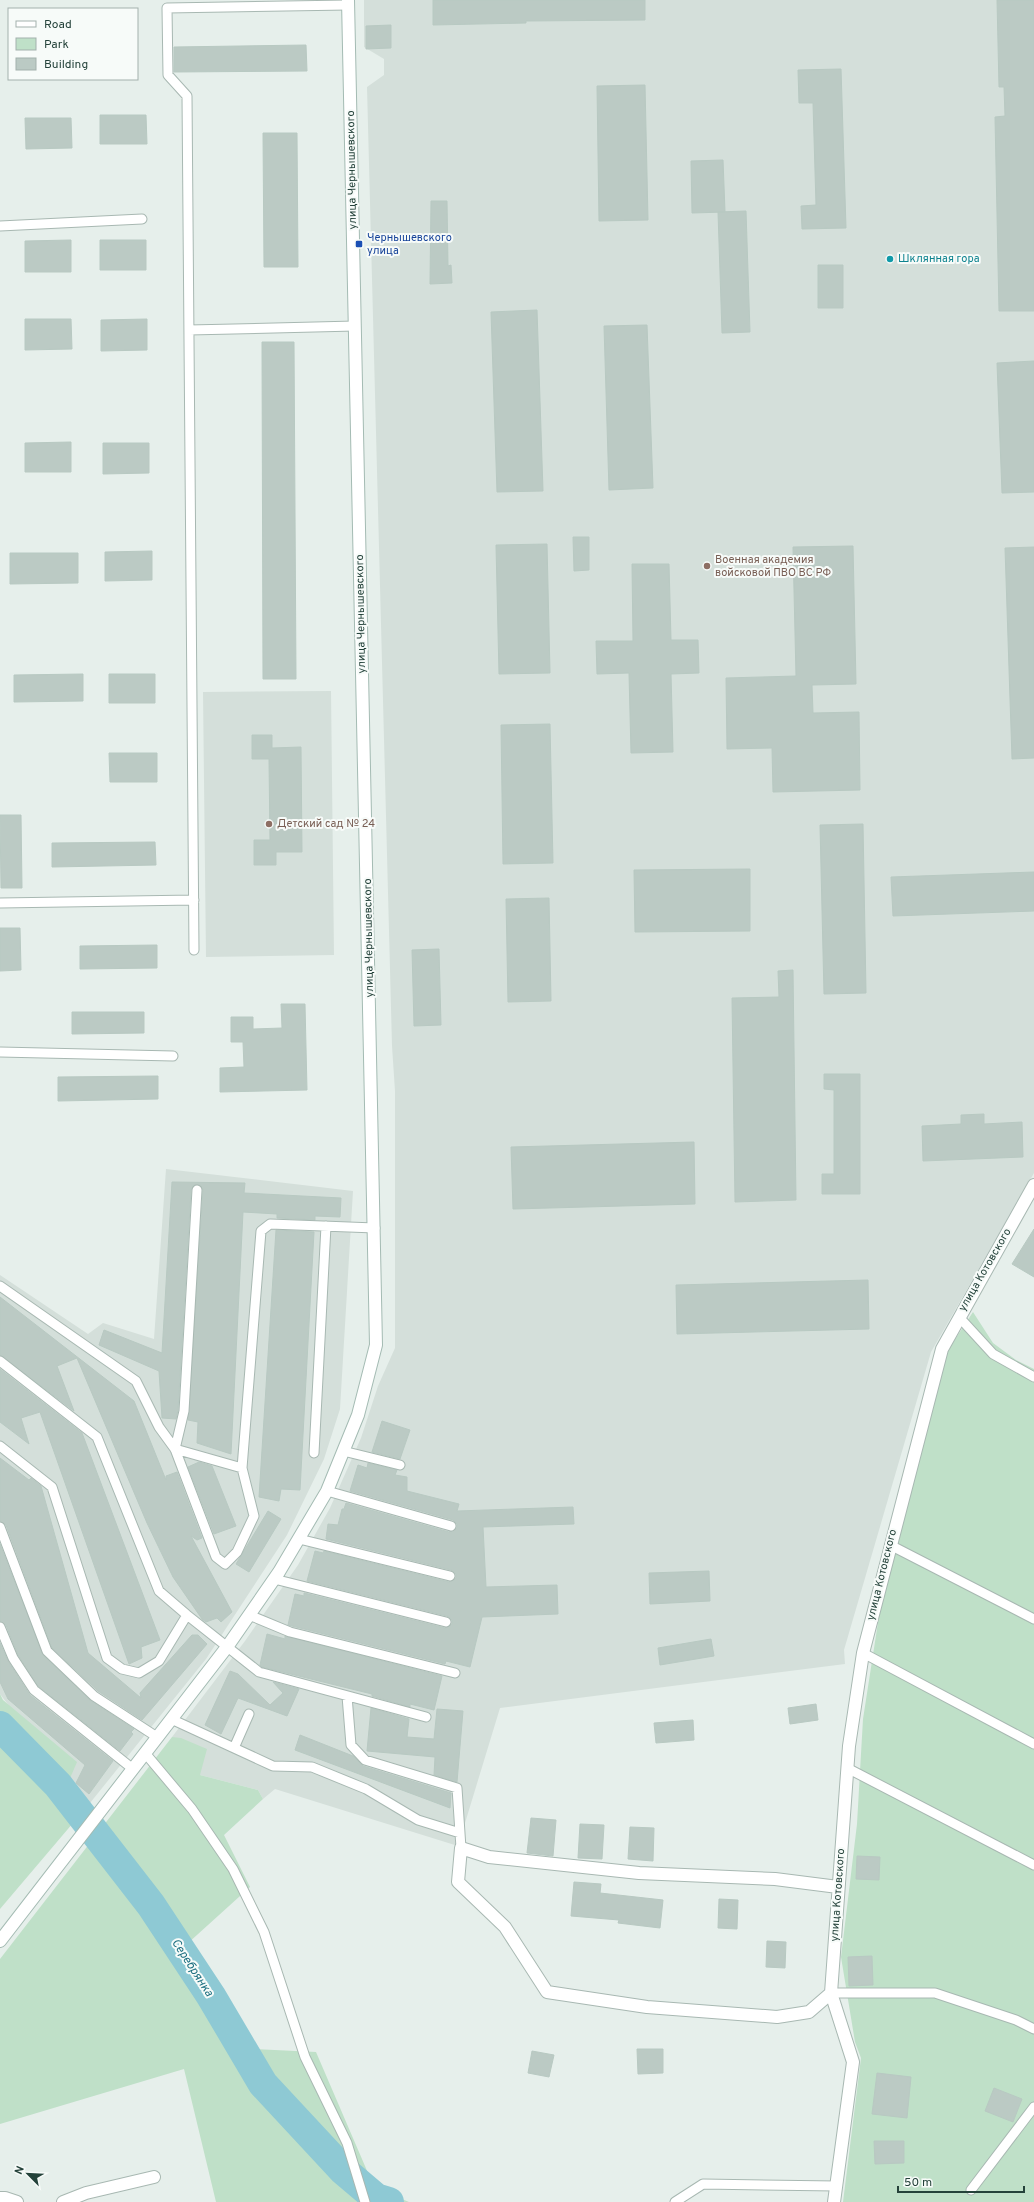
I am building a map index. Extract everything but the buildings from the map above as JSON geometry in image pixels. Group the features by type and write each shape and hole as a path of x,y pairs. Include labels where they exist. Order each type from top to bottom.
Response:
{"street":[{"name":"улица Чернышевского","path":"0,1941 227,1648 274,1579 327,1491 358,1415 376,1345 375,1228 348,3"},
{"name":"улица Котовского","path":"831,1993 847,1768 863,1654 890,1545 942,1349 1034,1185"},
{"path":"834,2202 853,2062 831,1993 810,2012 777,2017 646,2007 547,1992 506,1927 458,1882 461,1848 489,1857 639,1874 775,1879 838,1887"},
{"path":"63,2202 86,2193 154,2177"},
{"path":"0,2198 17,2202"}],"lane":[{"path":"194,950 187,96 168,75 167,8 257,3 348,3"},
{"path":"0,226 142,219"},
{"path":"189,330 355,326"},
{"path":"0,903 194,900"},
{"path":"0,1052 173,1056"},
{"path":"175,1449 184,1411 197,1190"},
{"path":"0,1286 136,1381 159,1427 175,1449 216,1557 225,1564 236,1552 254,1516 242,1468 261,1232 270,1224 375,1228"},
{"path":"314,1453 326,1226"},
{"path":"959,1317 993,1354 1034,1377"},
{"path":"0,1361 97,1437 159,1591 187,1615 259,1672 426,1717"},
{"path":"0,1446 52,1487 107,1658 122,1669 139,1673 158,1661 187,1615"},
{"path":"175,1449 242,1468"},
{"path":"343,1451 400,1465"},
{"path":"327,1491 451,1526"},
{"path":"0,1527 46,1651 94,1696 157,1737"},
{"path":"299,1539 450,1576"},
{"path":"890,1545 1034,1619"},
{"path":"274,1579 446,1622"},
{"path":"249,1615 290,1632 455,1672"},
{"path":"0,1628 12,1658 34,1690 130,1772"},
{"path":"863,1654 1034,1744"},
{"path":"347,1696 350,1745 365,1760 457,1788 461,1848"},
{"path":"234,1748 249,1714"},
{"path":"171,1719 273,1766 312,1767 366,1789 418,1820 460,1833"},
{"path":"145,1753 192,1809 233,1869 264,1932 305,2057 347,2144 365,2202"},
{"path":"847,1768 1034,1865"},
{"path":"831,1993 935,1993 1016,2020 1034,2029"},
{"path":"971,2190 1034,2107"},
{"path":"675,2202 703,2184 836,2186"}],"shaded area":[{"name":"Военная академия войсковой ПВО ВС РФ","path":"364,0 1034,0 1034,1173 931,1352 844,1650 845,1664 500,1708 458,1846 275,1789 263,1799 258,1790 200,1775 172,1737 245,1641 298,1565 330,1508 361,1438 378,1386 395,1348 395,1091 392,1046 367,87 384,75 384,59 364,47"},
{"name":"Детский сад № 24","path":"331,691 334,955 206,957 203,692"},
{"path":"166,1169 353,1191 340,1409 324,1459 287,1535 206,1659 90,1803 68,1783 0,1694 0,1275 88,1334 103,1323 154,1339"}],"green space":[{"path":"973,1312 993,1343 1016,1360 1034,1369 1034,2202 843,2202 861,2058 855,2042 841,1957 857,1824 863,1719 879,1616 948,1350"},
{"path":"0,1694 3,1700 77,1762 68,1783 90,1803 0,1909"},
{"path":"172,1737 181,1738 207,1749 200,1775 258,1790 263,1799 224,1835 250,1887 187,1944 253,2049 316,2052 374,2187 409,2202 216,2202 184,2069 0,2124 0,1959"}],"waterway":[{"name":"Серебрянка","path":"0,1726 58,1785 151,1905 211,1996 263,2084 343,2170 376,2198 389,2202"}],"place":[{"name":"Чернышевского улица","path":"359,244"},
{"name":"Шклянная гора","path":"890,259"},
{"name":"Военная академия войсковой ПВО ВС РФ","path":"707,566"},
{"name":"Детский сад № 24","path":"269,824"}]}
